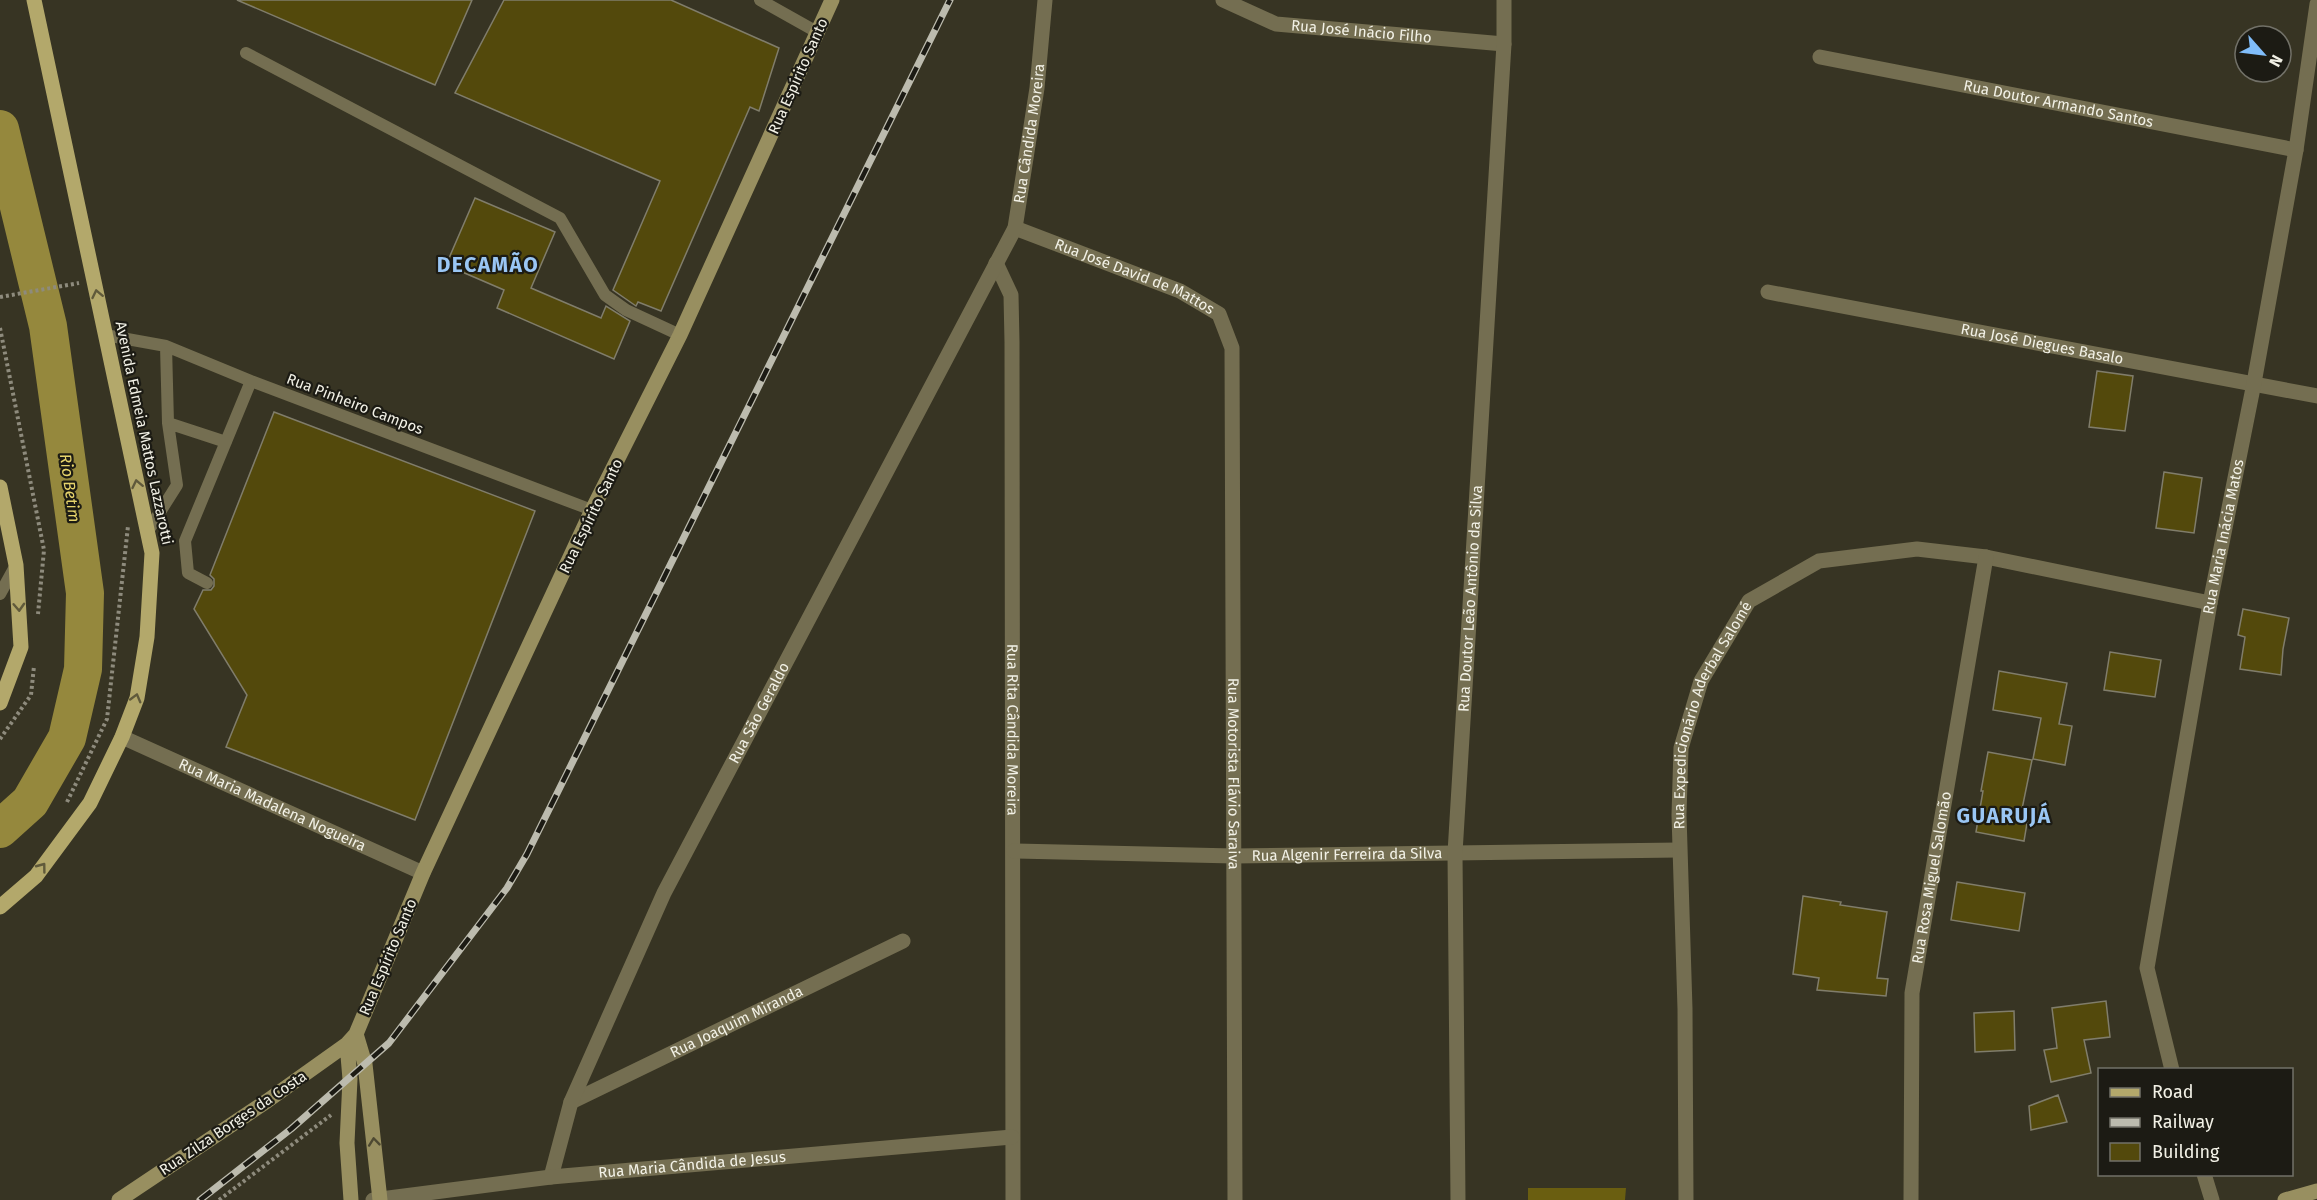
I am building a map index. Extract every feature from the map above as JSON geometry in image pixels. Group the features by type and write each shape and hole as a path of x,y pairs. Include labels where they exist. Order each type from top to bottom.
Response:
{"main road":[{"name":"Avenida Edmeia Mattos Lazzarotti","path":"0,907 36,876 90,803 122,737 137,698 147,637 152,553 34,0"},
{"path":"0,487 16,566 21,647 0,703"}],"street":[{"name":"Rua Espírito Santo","path":"351,1039 423,873 592,510 680,335 832,0"},
{"name":"Rua Cândida Moreira","path":"996,262 1015,228 1037,88 1045,0"},
{"name":"Rua José Inácio Filho","path":"1223,0 1276,24 1504,44"},
{"name":"Rua Doutor Leão Antônio da Silva","path":"1458,1200 1455,853 1504,44 1504,0"},
{"name":"Rua Maria Inácia Matos","path":"2172,1068 2147,968 2210,603 2254,383 2296,150 2317,4"},
{"name":"Rua Doutor Armando Santos","path":"1820,57 2296,150"},
{"name":"Rua José David de Mattos","path":"1015,228 1180,291 1219,314 1232,348"},
{"name":"Rua Rita Cândida Moreira","path":"996,262 1011,295 1013,1200"},
{"name":"Rua São Geraldo","path":"551,1177 571,1102 664,893 996,262"},
{"name":"Rua José Diegues Basalo","path":"1768,292 2317,396"},
{"name":"Rua Motorista Flávio Saraiva","path":"1232,348 1235,1200"},
{"name":"Rua Expedicionário Aderbal Salomé","path":"1686,1200 1685,1009 1679,850 1681,748 1701,681 1749,601 1819,561 1917,549 1986,557 2210,603"},
{"name":"Rua Rosa Miguel Salomão","path":"1911,1200 1911,993 1986,557"},
{"name":"Rua Maria Madalena Nogueira","path":"122,737 423,873"},
{"name":"Rua Algenir Ferreira da Silva","path":"1014,851 1234,856 1679,850"},
{"name":"Rua Joaquim Miranda","path":"571,1102 903,940"},
{"path":"351,1039 347,1143 351,1200"},
{"path":"351,1039 365,1064 378,1200"},
{"name":"Rua Zilza Borges da Costa","path":"119,1200 267,1101 351,1039"},
{"name":"Rua Maria Cândida de Jesus","path":"378,1200 551,1177 1012,1137"},
{"path":"2205,1176 2212,1200"},
{"path":"2285,1200 2317,1191"}],"lane":[{"path":"760,0 818,32"},
{"path":"246,53 560,219 605,295 626,310 680,335"},
{"name":"Rua Pinheiro Campos","path":"105,335 166,346 251,381 592,510"},
{"path":"148,531 177,485 168,423 166,346"},
{"path":"207,583 188,573 185,541 251,381"},
{"path":"168,423 226,442"},
{"path":"0,594 16,566"}],"path":[{"path":"74,272 79,295"},
{"path":"0,297 94,280"},
{"path":"66,804 107,719 128,524"},
{"path":"219,1200 349,1101"}],"shaded area":[{"path":"1528,1188 1626,1188 1625,1200 1528,1200"}],"building":[{"path":"237,0 472,0 435,85"},
{"path":"504,0 671,0 779,48 759,111 750,107 661,311 638,302 636,306 613,290 660,181 455,93"},
{"path":"475,198 555,232 531,288 601,318 606,306 630,321 614,359 497,308 504,290 446,265"},
{"path":"2097,371 2133,376 2125,431 2089,427"},
{"path":"274,412 535,511 415,820 226,747 247,695 194,609 203,590 211,590 214,586 214,579 210,575"},
{"path":"2164,472 2202,478 2194,533 2156,528"},
{"path":"2243,609 2289,618 2281,675 2240,669 2245,637 2238,635"},
{"path":"2110,652 2161,660 2155,697 2104,690"},
{"path":"1999,671 2067,683 2059,724 2072,726 2065,765 2033,759 2041,718 1993,710"},
{"path":"1988,752 2032,760 2022,809 2029,811 2024,841 1976,832"},
{"path":"1957,882 2025,893 2019,931 1951,920"},
{"path":"1803,896 1841,902 1840,905 1887,912 1877,978 1888,979 1886,996 1817,990 1819,978 1793,974"},
{"path":"2106,1001 2110,1037 2084,1040 2091,1073 2051,1082 2044,1050 2057,1048 2052,1008"},
{"path":"2014,1011 2015,1050 1975,1052 1974,1013"},
{"path":"2058,1095 2067,1122 2031,1130 2029,1106"}],"waterway":[{"name":"Rio Betim","path":"0,129 48,326 85,593 83,669 67,738 30,802 0,829"}],"railway":[{"path":"200,1200 291,1129 389,1043 507,888 527,854 950,0"}],"district":[{"name":"DECAMÃO","path":"488,265"},
{"name":"GUARUJÁ","path":"2004,816"}]}
